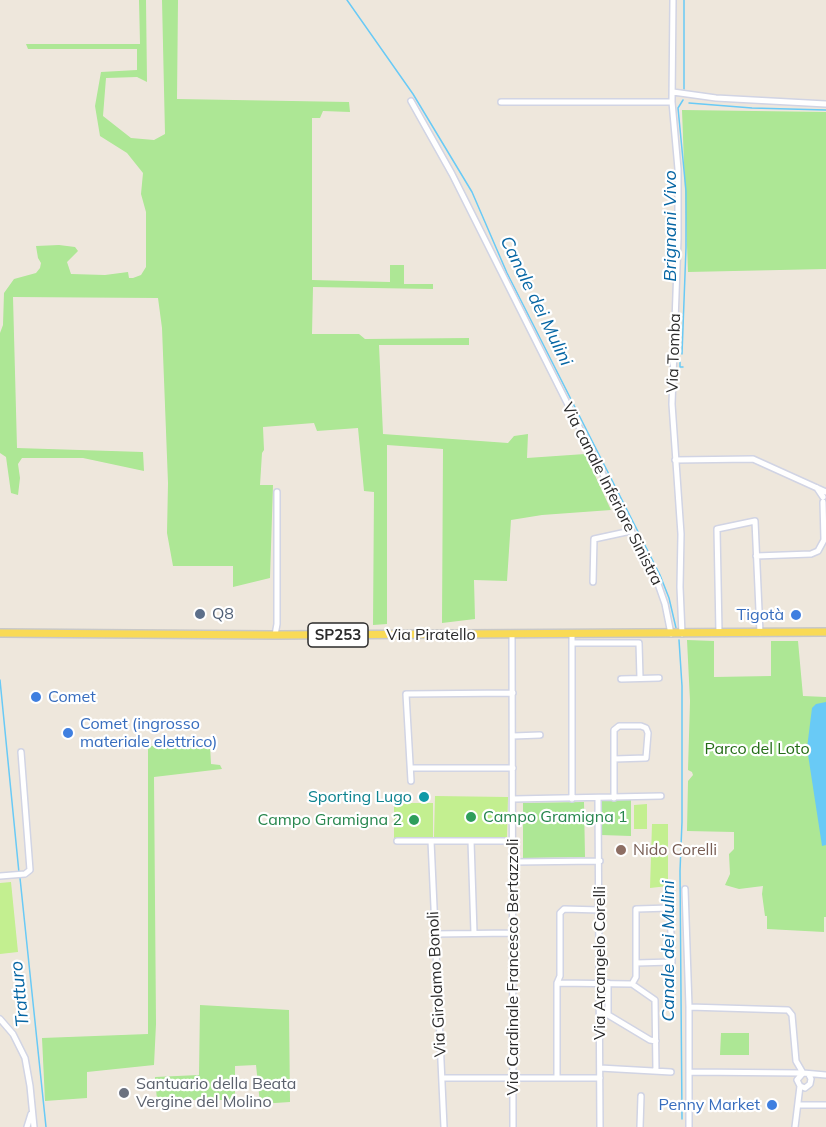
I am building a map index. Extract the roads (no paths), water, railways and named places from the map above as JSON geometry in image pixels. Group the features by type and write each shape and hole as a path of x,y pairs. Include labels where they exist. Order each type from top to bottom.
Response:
{"main road":[{"name":"Via Piratello","path":"3,633 512,635 826,632"}],"street":[{"name":"Via Tomba","path":"673,0 672,102 678,169 678,239 672,378 681,534 682,634"},
{"path":"673,92 716,99 826,104"},
{"name":"Via canale Inferiore Sinistra","path":"411,101 452,174 658,584 671,634"},
{"path":"501,102 672,102"},
{"path":"675,460 753,459 816,487 825,498 824,540 818,551 811,554 756,556"},
{"path":"274,635 277,624 277,492"},
{"path":"719,633 717,529 755,521 760,633"},
{"path":"593,582 594,538 632,531"},
{"path":"572,634 572,799"},
{"name":"Via Cardinale Francesco Bertazzoli","path":"512,635 513,1127"},
{"path":"572,643 639,643 640,678"},
{"path":"621,679 659,678"},
{"path":"411,781 406,694 513,693"},
{"path":"614,759 646,758 648,733 645,728 619,726 613,732 614,798"},
{"path":"513,736 540,735"},
{"path":"0,876 25,874 30,870 21,752"},
{"path":"411,768 513,768"},
{"path":"513,799 661,796"},
{"name":"Via Arcangelo Corelli","path":"598,799 600,1127"},
{"path":"397,841 513,841"},
{"name":"Via Girolamo Bonoli","path":"430,841 444,1127"},
{"path":"471,841 474,933"},
{"path":"513,862 600,861"},
{"path":"685,889 689,1127"},
{"path":"632,984 636,977 636,963 636,909 670,908 672,962 636,963"},
{"path":"557,1078 557,983 561,976 561,910 600,910"},
{"path":"434,933 513,933"},
{"path":"557,983 632,984 656,1002 656,1071"},
{"name":"Via Arcangelo Corelli","path":"608,983 608,1014"},
{"path":"688,1007 788,1010 792,1015 796,1061 812,1082"},
{"path":"600,1010 650,1040 656,1041"},
{"path":"0,1019 13,1034 25,1058 34,1127"},
{"path":"600,1068 671,1072"},
{"path":"689,1072 788,1072 826,1076"},
{"path":"788,1072 801,1084 810,1085 826,1076"},
{"path":"795,1127 801,1084 806,1074"},
{"path":"442,1078 600,1078"},
{"path":"640,1127 641,1096"},
{"path":"798,1105 826,1105"},
{"path":"27,1127 33,1109"}],"water":[{"path":"826,702 826,845 822,846 807,748 812,708 816,704"}],"waterway":[{"name":"Canale dei Mulini","path":"347,0 413,94 472,192 507,273 660,575 669,598 676,628"},
{"path":"684,0 684,89"},
{"name":"Brignani Vivo","path":"682,354 686,191 678,108 683,100"},
{"path":"689,103 826,110"},
{"name":"Brignani Vivo","path":"680,362 680,367 683,367"},
{"name":"Canale dei Mulini","path":"679,640 682,686 680,871 682,1119"},
{"name":"Tratturo","path":"0,680 19,873"},
{"name":"Tratturo","path":"20,878 46,1127"}],"place":[{"name":"Q8","path":"200,614"},
{"name":"Tigotà","path":"796,615"},
{"name":"Comet","path":"36,697"},
{"name":"Comet (ingrosso materiale elettrico)","path":"68,733"},
{"name":"Sporting Lugo","path":"424,797"},
{"name":"Campo Gramigna 1","path":"471,817"},
{"name":"Campo Gramigna 2","path":"414,820"},
{"name":"Nido Corelli","path":"621,850"},
{"name":"Santuario della Beata Vergine del Molino","path":"124,1093"},
{"name":"Penny Market","path":"772,1105"}],"park label":[{"name":"Parco del Loto","path":"757,749"}]}
